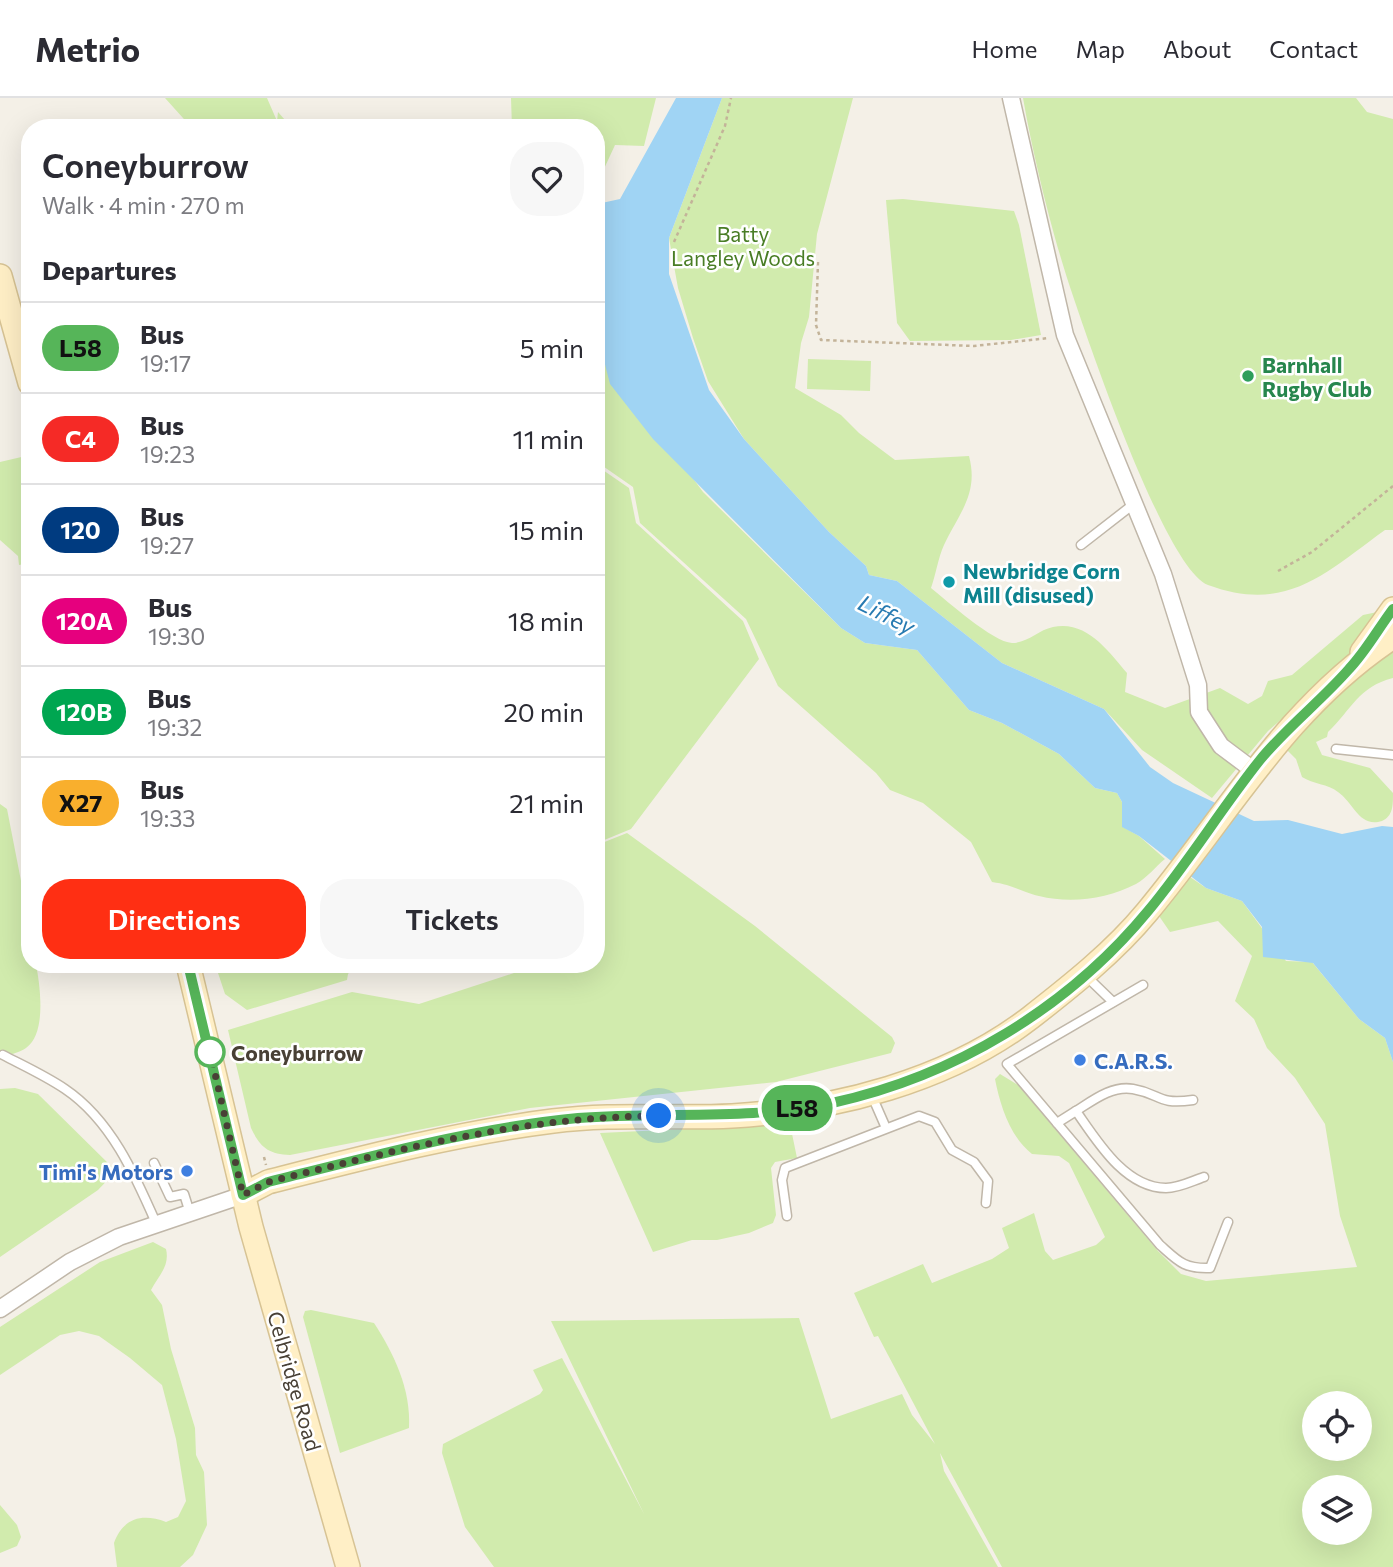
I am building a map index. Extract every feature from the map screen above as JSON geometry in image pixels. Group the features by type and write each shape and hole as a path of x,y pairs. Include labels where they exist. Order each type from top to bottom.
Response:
{"main road":[{"path":"0,276 21,351"},
{"path":"1350,669 1393,609"},
{"path":"243,1195 268,1182 508,1128 581,1118 732,1116 811,1107 930,1073 986,1046 1027,1021 1127,934 1165,890 1233,796 1285,731 1350,669 1393,637"},
{"name":"Celbridge Road","path":"190,973 243,1195 348,1567"}],"street":[{"path":"1011,98 1065,335 1163,575 1198,685 1199,712 1221,746 1253,770"},
{"path":"0,1309 70,1262 156,1223 243,1195"}],"lane":[{"path":"1081,545 1135,503"},
{"path":"1336,749 1393,755"},
{"path":"1084,974 1112,1002"},
{"path":"1143,985 1006,1064 1160,1245 1178,1262 1192,1269 1210,1268 1228,1222"},
{"path":"3,1055 67,1090 104,1127 137,1179 156,1223"},
{"path":"1057,1123 1106,1093 1131,1088 1170,1103 1193,1100"},
{"path":"871,1092 886,1128"},
{"path":"1076,1111 1109,1155 1141,1182 1167,1188 1204,1177"},
{"path":"788,1216 782,1180 785,1168 919,1116 935,1122 952,1150 975,1162 988,1181 986,1203"},
{"path":"154,1163 170,1197 184,1194 190,1213"}],"path":[{"path":"674,242 725,126 731,98"},
{"path":"818,262 816,325 821,340 974,346 1006,345 1065,335"},
{"path":"1278,571 1312,552 1393,486"}],"green space":[{"path":"165,98 267,98 276,119 184,119"},
{"path":"511,98 656,98 644,146 615,145 605,167 605,119 512,119"},
{"name":"Batty Langley Woods","path":"722,98 853,98 817,234 809,317 801,343 795,388 841,415 859,433 895,460 969,456 971,481 966,503 942,550 931,588 970,620 994,636 1012,643 1023,641 1053,627 1076,628 1096,639 1127,673 1125,692 1165,708 1220,688 1248,704 1262,696 1268,681 1292,675 1363,615 1387,610 1329,678 1268,731 1212,798 1142,750 1104,709 1002,663 897,581 869,575 866,566 829,532 744,439 708,381 678,288 669,238"},
{"name":"Barnhall Rugby Club","path":"1023,98 1356,98 1367,112 1393,119 1393,530 1385,530 1323,574 1283,592 1261,595 1236,593 1208,585 1190,570 1150,496 1092,350 1056,240"},
{"path":"903,199 1014,211 1041,335 1011,340 910,341 897,323 886,200"},
{"path":"605,359 703,492 841,628 865,643 917,650 969,710 1002,723 1059,754 1095,788 1117,793 1122,802 1123,827 1139,836 1165,859 1140,881 1125,889 1089,899 1064,900 1039,896 992,882 971,842 923,803 890,790 876,773 778,686 746,619 640,523 633,487 605,468"},
{"path":"808,359 871,361 870,391 807,389"},
{"path":"21,457 21,565 18,556 0,540 0,462"},
{"path":"605,472 629,488 636,523 743,621 759,659 631,829 605,840"},
{"path":"1393,650 1393,678 1363,693 1328,732 1327,737 1316,742 1322,755 1370,768 1393,793 1390,813 1386,819 1374,822 1362,818 1334,789 1302,777 1296,759 1287,750 1344,687"},
{"path":"0,804 7,809 21,881 21,973 37,973 40,1009 33,1041 23,1050 0,1058"},
{"path":"627,833 755,926 892,1037 895,1043 891,1053 776,1082 530,1108 290,1155 270,1151 261,1145 251,1128 228,1030 352,992 419,1004 514,973 605,973 605,842"},
{"path":"1190,877 1206,888 1242,901 1286,961 1312,962 1359,1019 1385,1038 1393,1062 1393,1567 1002,1567 940,1453 944,1471 998,1567 494,1567 465,1527 442,1453 443,1444 540,1394 543,1390 533,1370 562,1358 644,1514 551,1321 799,1318 831,1419 902,1394 912,1415 935,1444 878,1336 874,1337 854,1293 923,1264 932,1283 992,1259 1009,1248 1002,1228 1034,1213 1045,1251 1053,1260 1096,1245 1105,1237 1069,1163 1059,1156 1032,1154 1012,1130 995,1079 1000,1074 1018,1085 1158,1251 1181,1274 1206,1281 1357,1267 1340,1216 1325,1124 1295,1078 1267,1048 1254,1019 1235,1001 1252,956 1218,921 1170,932 1159,916"},
{"path":"218,973 349,973 347,980 247,1010 225,994"},
{"path":"15,1088 38,1094 116,1171 98,1190 0,1257 0,1089"},
{"path":"790,1124 797,1158 775,1162 771,1168 776,1215 773,1223 749,1233 717,1240 692,1240 653,1252 600,1133"},
{"path":"153,1242 166,1249 165,1265 151,1290 162,1305 171,1349 195,1428 196,1455 204,1472 207,1525 193,1555 180,1567 117,1567 114,1543 128,1523 141,1518 166,1522 178,1517 186,1501 176,1439 162,1385 99,1336 79,1331 60,1335 0,1375 0,1327 100,1262"},
{"path":"305,1311 374,1323 400,1372 407,1400 409,1428 340,1453 303,1317"},
{"path":"0,1505 17,1525 21,1537 17,1546 0,1553"}],"water":[{"name":"Liffey","path":"676,98 722,98 669,238 669,274 709,390 744,439 829,532 866,566 869,575 897,581 1002,663 1104,709 1150,767 1173,783 1254,821 1288,820 1342,834 1382,826 1393,827 1393,1062 1385,1038 1359,1019 1313,963 1263,957 1262,927 1242,901 1206,888 1139,836 1122,827 1122,802 1117,793 1095,788 1059,754 1002,723 969,710 917,650 865,643 841,628 653,439 610,384 605,364 605,202 620,199"}],"bus line":[{"name":"L58","path":"190,973 243,1195 268,1182 360,1159 508,1128 581,1118 732,1116 811,1107 871,1092 930,1073 986,1046 1027,1021 1106,955 1165,890 1264,756 1285,731 1350,669 1393,609"}],"place":[{"name":"Barnhall Rugby Club","path":"1248,376"},
{"name":"Newbridge Corn Mill (disused)","path":"949,582"},
{"name":"Coneyburrow","path":"210,1052"},
{"name":"C.A.R.S.","path":"1080,1060"},
{"name":"Timi's Motors","path":"187,1171"}],"route":[{"path":"210,1052 243,1195 268,1182 449,1139 581,1118 659,1116"}]}
